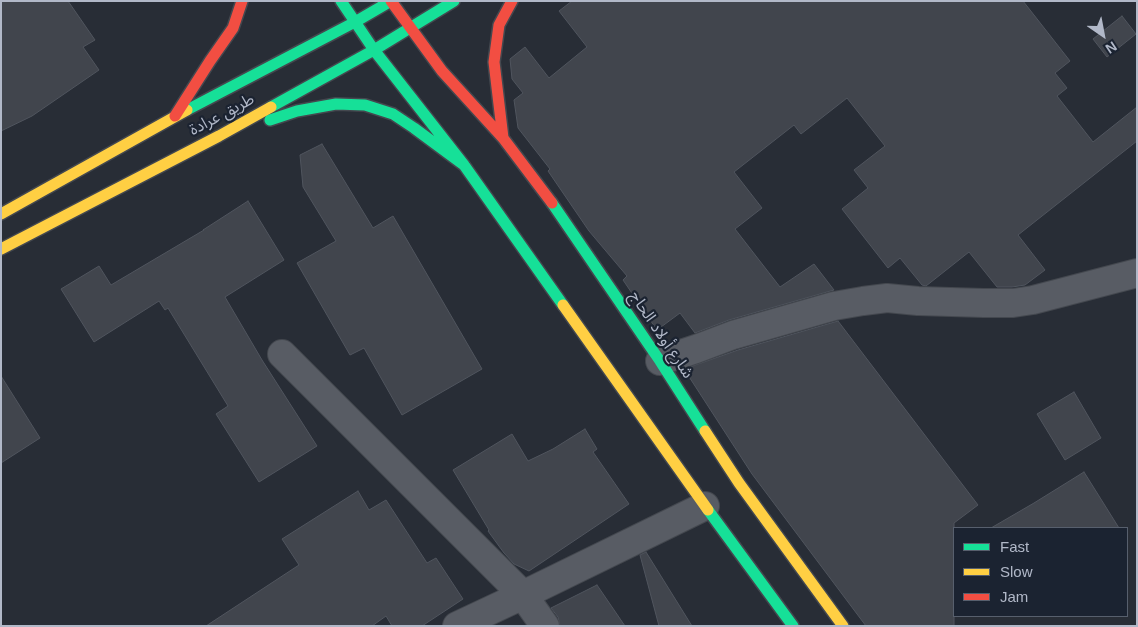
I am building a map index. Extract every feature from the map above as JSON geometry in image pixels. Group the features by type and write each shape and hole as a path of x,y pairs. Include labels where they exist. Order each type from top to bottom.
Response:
{"main road":[{"path":"174,117 233,28 242,1"},
{"path":"341,1 374,50 464,164 705,506 793,626"},
{"name":"طريق عرادة","path":"1,214 174,117 391,1"},
{"name":"شارع أولاد الحاج","path":"391,1 442,71 503,138 543,191 660,361 739,483 843,626"},
{"name":"طريق عرادة","path":"1,249 219,136 374,50 454,1"},
{"path":"503,138 494,62 499,25 512,1"},
{"path":"219,136 297,111 336,104 365,105 393,114 464,164"}],"street":[{"path":"660,361 733,336 834,306 863,300 887,298 998,304 1013,303 1033,300 1137,273"},
{"path":"282,354 522,595 545,626"},
{"path":"457,626 705,506"}],"building":[{"path":"1,1 68,1 95,40 83,47 99,70 32,116 1,131"},
{"path":"572,1 1023,1 1070,61 1055,73 1067,88 1057,96 1093,142 1137,107 1137,141 1018,235 1045,270 1025,285 997,287 969,252 926,286 922,285 900,258 888,268 842,209 868,188 854,170 885,146 847,98 801,134 794,125 734,172 762,208 735,229 780,287 814,264 834,290 729,320 695,333 680,313 657,330 623,280 627,276 589,231 548,171 550,169 518,128 514,100 523,93 512,79 510,59 525,47 549,78 587,47 559,11"},
{"path":"1122,16 1136,34 1107,57 1093,39"},
{"path":"322,144 373,228 393,216 482,369 402,415 364,348 350,355 297,263 336,241 303,187 300,155"},
{"path":"248,201 284,260 225,297 262,360 317,446 259,482 216,414 228,406 168,308 165,310 159,301 94,342 61,289 99,266 111,285 204,230"},
{"path":"838,321 978,505 954,523 953,527 954,626 866,626 752,474 684,369 738,350"},
{"path":"1,376 40,438 1,463"},
{"path":"1074,392 1101,438 1065,460 1037,414"},
{"path":"585,429 597,449 593,452 629,504 529,571 514,564 504,553 488,531 453,470 512,434 528,461 553,449"},
{"path":"1084,472 1118,527 993,527"},
{"path":"358,491 369,510 386,500 427,563 436,558 463,599 422,626 392,626 386,616 372,626 206,626 299,565 282,539"},
{"path":"646,552 692,626 659,626 640,555"},
{"path":"597,585 625,626 560,626 558,617 551,608"}],"traffic: fast":[{"path":"341,1 374,50 464,165 563,305"},
{"path":"187,110 355,22 391,1"},
{"path":"271,107 374,50 454,1"},
{"path":"270,120 297,111 336,104 365,105 393,114 464,165"},
{"path":"552,203 660,361 705,431"},
{"path":"708,510 793,626"}],"traffic: slow":[{"path":"1,249 271,107"},
{"path":"1,214 187,110"},
{"path":"563,305 708,510"},
{"path":"705,431 739,483 843,626"}],"traffic: jam":[{"path":"175,116 233,28 242,1"},
{"path":"391,1 442,71 503,138 552,203"},
{"path":"503,138 494,62 499,25 512,1"}]}
